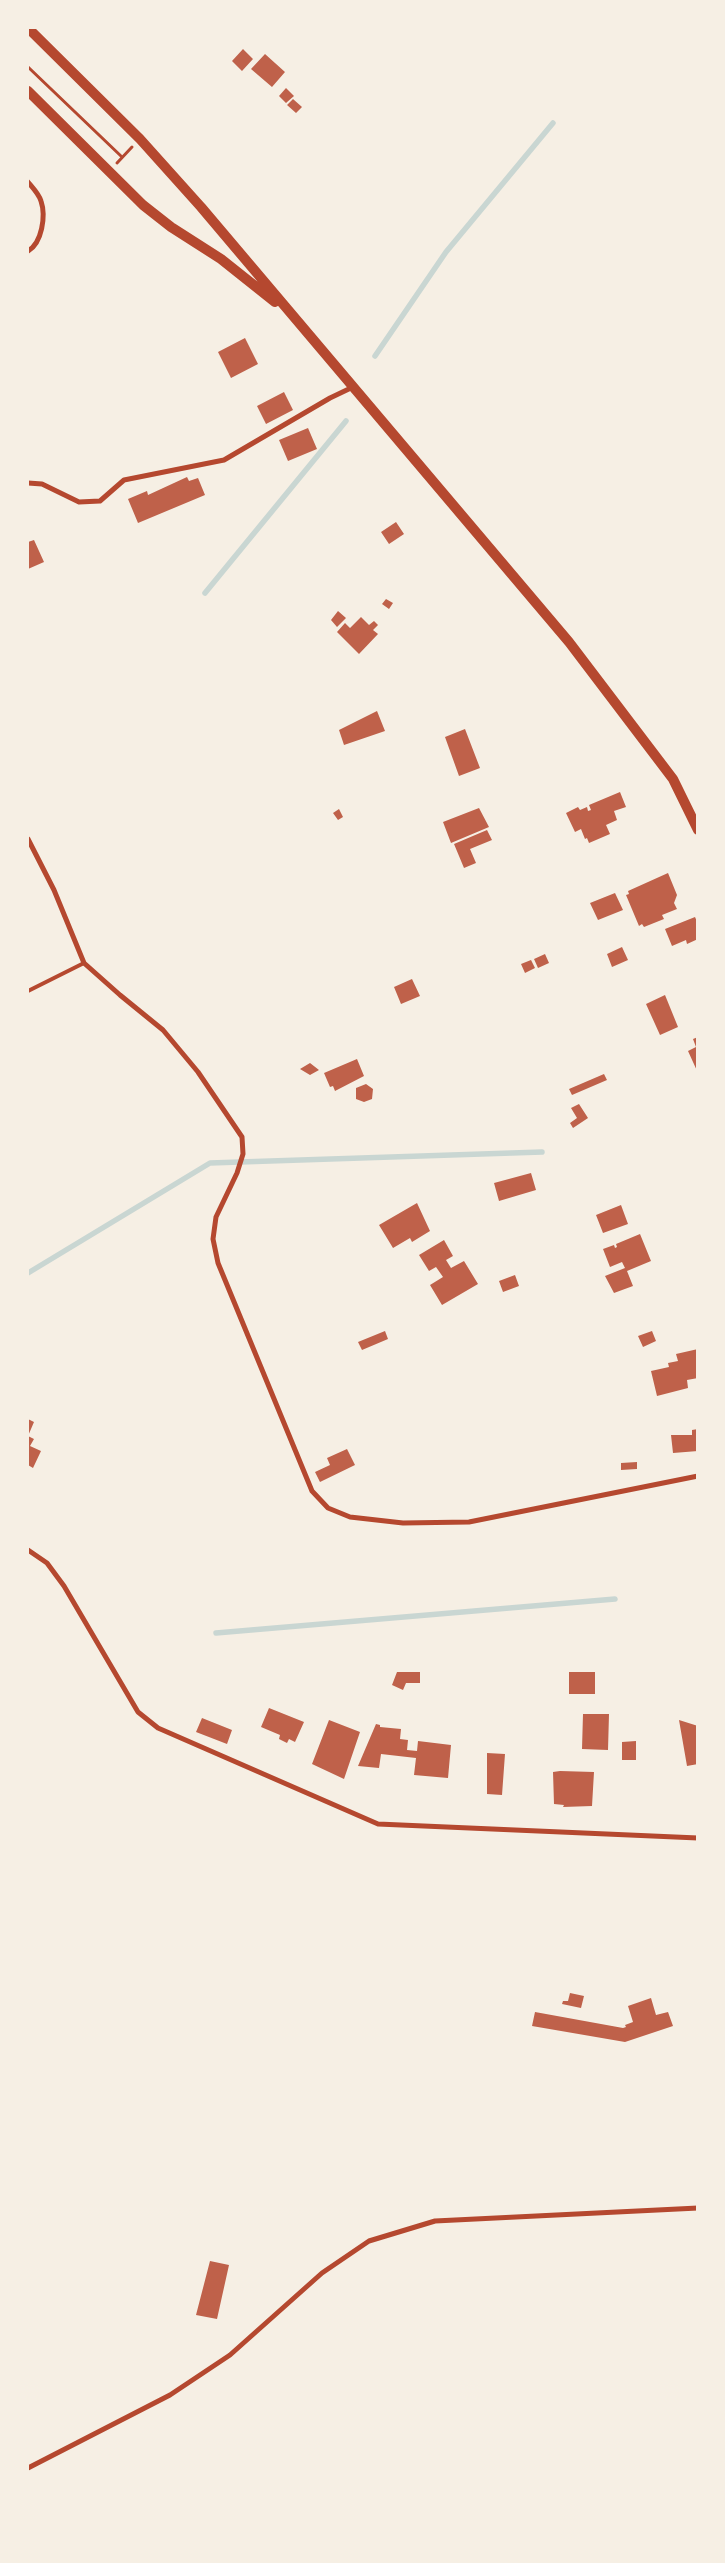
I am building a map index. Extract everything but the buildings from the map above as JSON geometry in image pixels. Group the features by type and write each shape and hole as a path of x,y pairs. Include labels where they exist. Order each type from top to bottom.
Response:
{"main road":[{"path":"28,28 140,139 201,207 569,642 673,779 698,830"},
{"path":"28,92 108,172 171,227 222,259 294,317"}],"street":[{"path":"28,182 41,201 44,216 40,233 28,252"},
{"path":"28,483 42,484 79,502 100,501 124,480 224,460 354,386"},
{"path":"28,839 54,890 84,963 120,996 163,1030 198,1072 242,1137 243,1154 237,1173 216,1217 213,1239 218,1263 312,1491 328,1508 350,1517 403,1523 469,1522 698,1476"},
{"path":"28,1550 47,1563 64,1586 138,1712 158,1728 378,1824 698,1838"},
{"path":"28,2468 170,2395 230,2355 322,2273 370,2241 435,2220 698,2208"}],"lane":[{"path":"28,991 84,963"}],"path":[{"path":"28,67 122,157"},
{"path":"108,172 140,139"}],"waterway":[{"path":"375,356 446,252 553,123"},
{"path":"205,593 346,421"},
{"path":"28,1273 210,1163 542,1152"},
{"path":"216,1633 615,1599"}]}
